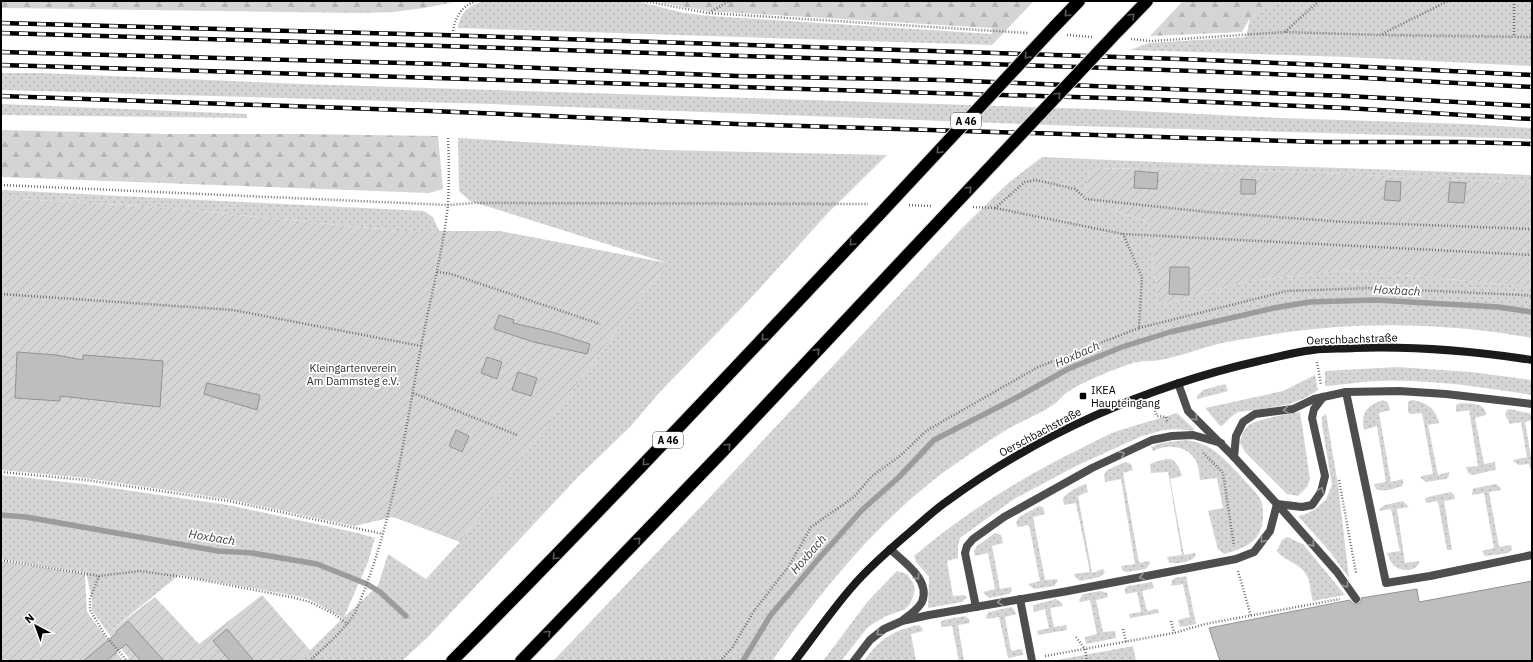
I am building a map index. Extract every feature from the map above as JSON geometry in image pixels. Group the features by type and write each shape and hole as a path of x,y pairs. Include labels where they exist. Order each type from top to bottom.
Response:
{"highway":[{"name":"A 46","path":"452,661 696,411 1079,1"},
{"path":"521,661 725,449 1147,1"}],"main road":[{"name":"Oerschbachstraße","path":"796,661 852,586 890,549 944,503 986,474 1039,444 1090,418 1178,383 1237,366 1315,350 1384,347 1423,348 1490,354 1532,360"}],"lane":[{"path":"1178,383 1188,411 1221,443 1277,504 1337,572 1356,598"},
{"path":"1234,457 1236,436 1243,422 1255,414 1293,409 1314,399 1346,392 1422,392 1492,398 1532,404"},
{"path":"1346,392 1386,583 1532,556"},
{"path":"1277,504 1302,507 1312,505 1321,492 1325,476 1312,418 1314,409 1323,397"},
{"path":"976,606 965,553 967,546 973,539 1004,517 1092,468 1152,440 1172,436 1193,435 1221,443"},
{"path":"854,661 870,640 884,629 902,621 976,606 1068,591 1236,559 1254,552 1270,531 1277,504"},
{"path":"890,549 921,580 924,591 922,602 902,621"},
{"path":"1020,599 1032,660"}],"path":[{"path":"453,31 457,15 465,6 476,1"},
{"path":"644,1 708,13 980,30"},
{"path":"708,13 729,1"},
{"path":"1285,32 1319,1"},
{"path":"1380,35 1448,1"},
{"path":"1514,1 1514,36"},
{"path":"1151,41 1285,32 1532,37"},
{"path":"309,661 336,638 348,624 359,604 383,534 400,465 421,346 437,272 448,205 448,138"},
{"path":"995,208 1025,182 1036,180 1075,189 1086,199 1208,212 1345,222 1532,229"},
{"path":"1,185 448,205 475,203 870,204"},
{"path":"909,205 932,206"},
{"path":"971,207 995,208 1123,234 1532,255"},
{"path":"1123,234 1142,277 1139,328"},
{"path":"437,272 451,274 600,324"},
{"path":"720,661 732,648 754,611 789,566 811,527 854,497 872,476 900,456 926,431 1038,367 1139,328 1287,291 1369,288 1532,296"},
{"path":"1,294 233,310 421,346"},
{"path":"413,393 517,435"},
{"path":"1149,394 1157,416 1166,417 1172,436"},
{"path":"1203,453 1223,473 1240,580 1251,616"},
{"path":"1,472 86,480 228,501 383,534"},
{"path":"1,560 99,576 140,571 197,579 284,595 310,602 334,614 348,624"},
{"path":"99,576 90,598 90,610 105,635 127,661"},
{"path":"1032,660 1174,633 1205,624 1344,598"},
{"path":"1172,621 1174,633"},
{"path":"1123,629 1126,642"},
{"path":"1076,637 1085,649 1087,661"}],"green space":[{"path":"1,1 459,1 393,12 360,13 1,8"},
{"path":"484,1 636,1 684,13 710,16 992,34 992,45 458,28 463,13 470,7"},
{"path":"653,1 1034,1 992,45 992,28 707,11"},
{"path":"1183,1 1278,1 1250,18 1242,32 1150,36"},
{"path":"1278,1 1532,1 1532,66 1347,57 1130,50 1149,43 1246,37 1250,18"},
{"path":"1,73 41,73 302,84 1096,109 1281,118 1466,124 1532,128 1532,139 1077,126 491,104 1,90"},
{"path":"1,104 247,114 247,118 1,115"},
{"path":"1,130 167,134 438,136 443,189 429,193 1,177"},
{"path":"458,138 664,150 887,155 828,213 751,298 658,394 631,426 579,476 428,637 402,661 299,661 343,618 311,600 297,596 179,575 108,633 92,610 92,599 86,573 1,559 1,475 84,484 228,505 375,538 368,562 344,617 378,586 388,554 426,579 460,542 667,263 470,201 459,191"},
{"path":"1042,157 1532,175 1532,183 1301,172 1090,168 1084,199 1147,222 1158,306 1248,281 1351,270 1532,287 1532,338 1462,328 1426,326 1391,325 1321,328 1236,340 1167,359 1134,363 1096,377 1072,389 1053,405 1006,430 982,445 919,492 872,536 850,560 810,609 772,661 553,661 710,497 963,227 1007,184"},
{"path":"1090,168 1301,172 1532,183 1532,287 1351,270 1248,281 1158,306 1147,222 1084,199"},
{"path":"1,190 424,211 433,217 439,231 399,231 160,207 1,198"},
{"name":"Kleingartenverein Am Dammsteg e.V.","path":"1,198 160,207 399,231 500,231 667,263 460,542 393,517 354,526 227,499 86,478 1,470"},
{"path":"1397,367 1471,372 1532,380 1532,395 1437,382 1418,381 1373,381 1325,386 1325,371"},
{"path":"1315,375 1318,390 1307,397 1290,404 1238,412 1220,426 1205,408 1283,391"},
{"path":"1225,384 1228,391 1198,399 1197,396 1203,390"},
{"path":"1383,400 1388,403 1390,410 1379,413 1391,482 1403,479 1402,486 1389,490 1376,489 1374,484 1386,482 1377,426 1364,430 1363,424 1366,410 1372,405"},
{"path":"1412,400 1426,404 1433,409 1435,413 1439,423 1428,425 1438,475 1449,472 1449,476 1446,479 1426,482 1421,478 1421,476 1433,474 1422,413 1410,414 1408,412 1408,402"},
{"path":"1460,403 1476,404 1485,411 1486,415 1475,418 1484,464 1495,462 1495,470 1472,475 1468,473 1466,467 1478,466 1469,410 1456,412 1456,405"},
{"path":"1510,409 1532,414 1532,420 1525,422 1532,457 1532,475 1529,464 1519,465 1513,460 1527,457 1521,422 1510,424 1505,414 1507,410"},
{"path":"1300,412 1310,479 1307,487 1298,496 1287,494 1245,452 1240,443 1244,432 1252,423 1272,417"},
{"path":"1177,413 1194,429 1193,431 1177,429 1164,430 1142,436 1076,466 1014,499 960,538 958,558 947,561 953,596 964,595 967,597 962,602 928,608 929,577 916,562 914,556 933,540 994,497 1058,460 1113,433"},
{"path":"1326,414 1338,485 1349,578 1330,552 1298,516 1306,514 1317,508 1326,499 1332,485 1322,425 1322,417"},
{"path":"1186,440 1196,442 1216,452 1227,461 1255,491 1260,499 1263,515 1260,531 1252,542 1246,546 1224,554 1218,549 1208,511 1223,508 1217,478 1200,480 1196,461 1182,449 1176,447 1164,447 1153,451 1151,447 1161,443"},
{"path":"1171,459 1178,466 1182,476 1170,479 1184,555 1195,553 1196,556 1191,560 1179,563 1169,562 1167,557 1182,555 1168,472 1151,473 1150,464 1160,460"},
{"path":"1125,462 1131,464 1133,470 1123,473 1139,563 1149,561 1150,563 1146,569 1126,572 1123,571 1121,566 1135,564 1121,479 1105,482 1104,475 1107,470"},
{"path":"1086,484 1088,492 1078,496 1092,573 1103,569 1105,572 1100,577 1080,581 1074,574 1090,572 1076,503 1064,505 1063,499 1069,492"},
{"path":"1496,484 1501,490 1489,492 1499,547 1511,545 1512,549 1508,553 1486,556 1482,551 1494,548 1484,493 1472,495 1473,489 1475,488"},
{"path":"1451,492 1455,499 1444,501 1452,550 1447,550 1438,501 1426,503 1425,499"},
{"path":"1403,501 1409,507 1397,509 1405,563 1419,561 1417,566 1411,570 1399,569 1393,565 1390,560 1387,553 1400,551 1391,509 1379,511 1380,508 1385,505"},
{"path":"1039,506 1043,507 1045,514 1033,517 1045,580 1057,579 1058,581 1054,586 1034,589 1028,584 1040,581 1029,525 1018,527 1016,523 1019,517"},
{"path":"995,533 1001,535 1003,543 992,546 1000,589 1011,587 1012,591 1009,594 989,598 983,592 995,589 988,553 975,556 974,551 977,546"},
{"path":"1287,537 1303,544 1345,595 1313,601 1307,576 1301,568 1284,558 1277,551 1282,540"},
{"path":"1,561 85,574 87,612 123,661 1,661"},
{"path":"897,571 907,574 913,583 915,589 910,604 904,610 886,616 868,627 841,661 823,661 868,601"},
{"path":"1186,576 1196,624 1180,627 1178,620 1190,617 1183,584 1171,586 1172,580 1175,578"},
{"path":"1152,582 1154,588 1142,591 1147,611 1158,609 1159,613 1130,618 1129,614 1141,612 1137,592 1125,594 1125,588 1128,586"},
{"path":"1101,591 1107,593 1108,597 1096,600 1103,632 1115,631 1116,638 1086,644 1085,637 1097,634 1090,600 1080,602 1079,600 1083,594"},
{"path":"262,595 310,650 299,661 126,661 129,658 108,633 155,597 199,644"},
{"path":"1056,599 1062,603 1062,606 1050,608 1054,627 1066,625 1067,630 1038,635 1037,631 1049,628 1045,609 1034,612 1033,605"},
{"path":"1011,607 1014,609 1016,614 1005,617 1011,651 1022,649 1023,655 1008,658 999,617 987,619 986,616 989,612"},
{"path":"965,616 969,619 970,623 958,625 964,661 959,661 952,626 941,627 941,622 943,620"},
{"path":"919,625 923,631 911,634 916,661 864,661 875,647 887,637 910,627"},
{"path":"1133,646 1136,661 1052,661"}],"building":[{"path":"1135,171 1158,173 1157,189 1134,188"},
{"path":"1241,179 1256,180 1255,194 1241,194"},
{"path":"1386,181 1401,182 1400,201 1384,200"},
{"path":"1450,182 1466,183 1464,203 1448,202"},
{"path":"1170,267 1189,267 1189,295 1169,294"},
{"path":"499,315 514,320 513,323 552,332 590,344 587,354 534,342 494,329"},
{"path":"17,352 56,355 83,360 83,355 163,361 160,407 60,396 60,401 15,398"},
{"path":"487,357 502,362 497,379 481,373"},
{"path":"518,372 537,378 531,396 512,390"},
{"path":"207,383 260,395 257,410 204,394"},
{"path":"456,430 469,436 462,452 449,446"},
{"path":"1532,581 1532,661 1220,661 1209,628 1350,600 1353,604 1357,604 1361,602 1361,598 1417,589 1419,602"},
{"path":"128,621 164,661 141,661 126,644 106,661 83,661 117,633 116,632"},
{"path":"227,629 254,661 230,661 213,641"}],"waterway":[{"name":"Hoxbach","path":"743,661 770,616 821,556 862,510 899,477 934,440 1068,369 1122,347 1170,332 1274,308 1309,302 1375,300 1498,307 1532,312"},
{"name":"Hoxbach","path":"1,515 26,517 218,551 252,553 317,564 367,584 380,592 406,616"}],"railway":[{"path":"1,23 442,35 1180,59 1532,75"},
{"path":"1,33 1140,69 1347,77 1532,87"},
{"path":"1,52 441,64 737,76 942,80 1347,96 1532,106"},
{"path":"1,65 1139,99 1346,108 1532,119"},
{"path":"1,96 431,111 737,124 1322,142 1465,142 1532,144"}],"place":[{"name":"IKEA Haupteingang","path":"1083,396"}]}
